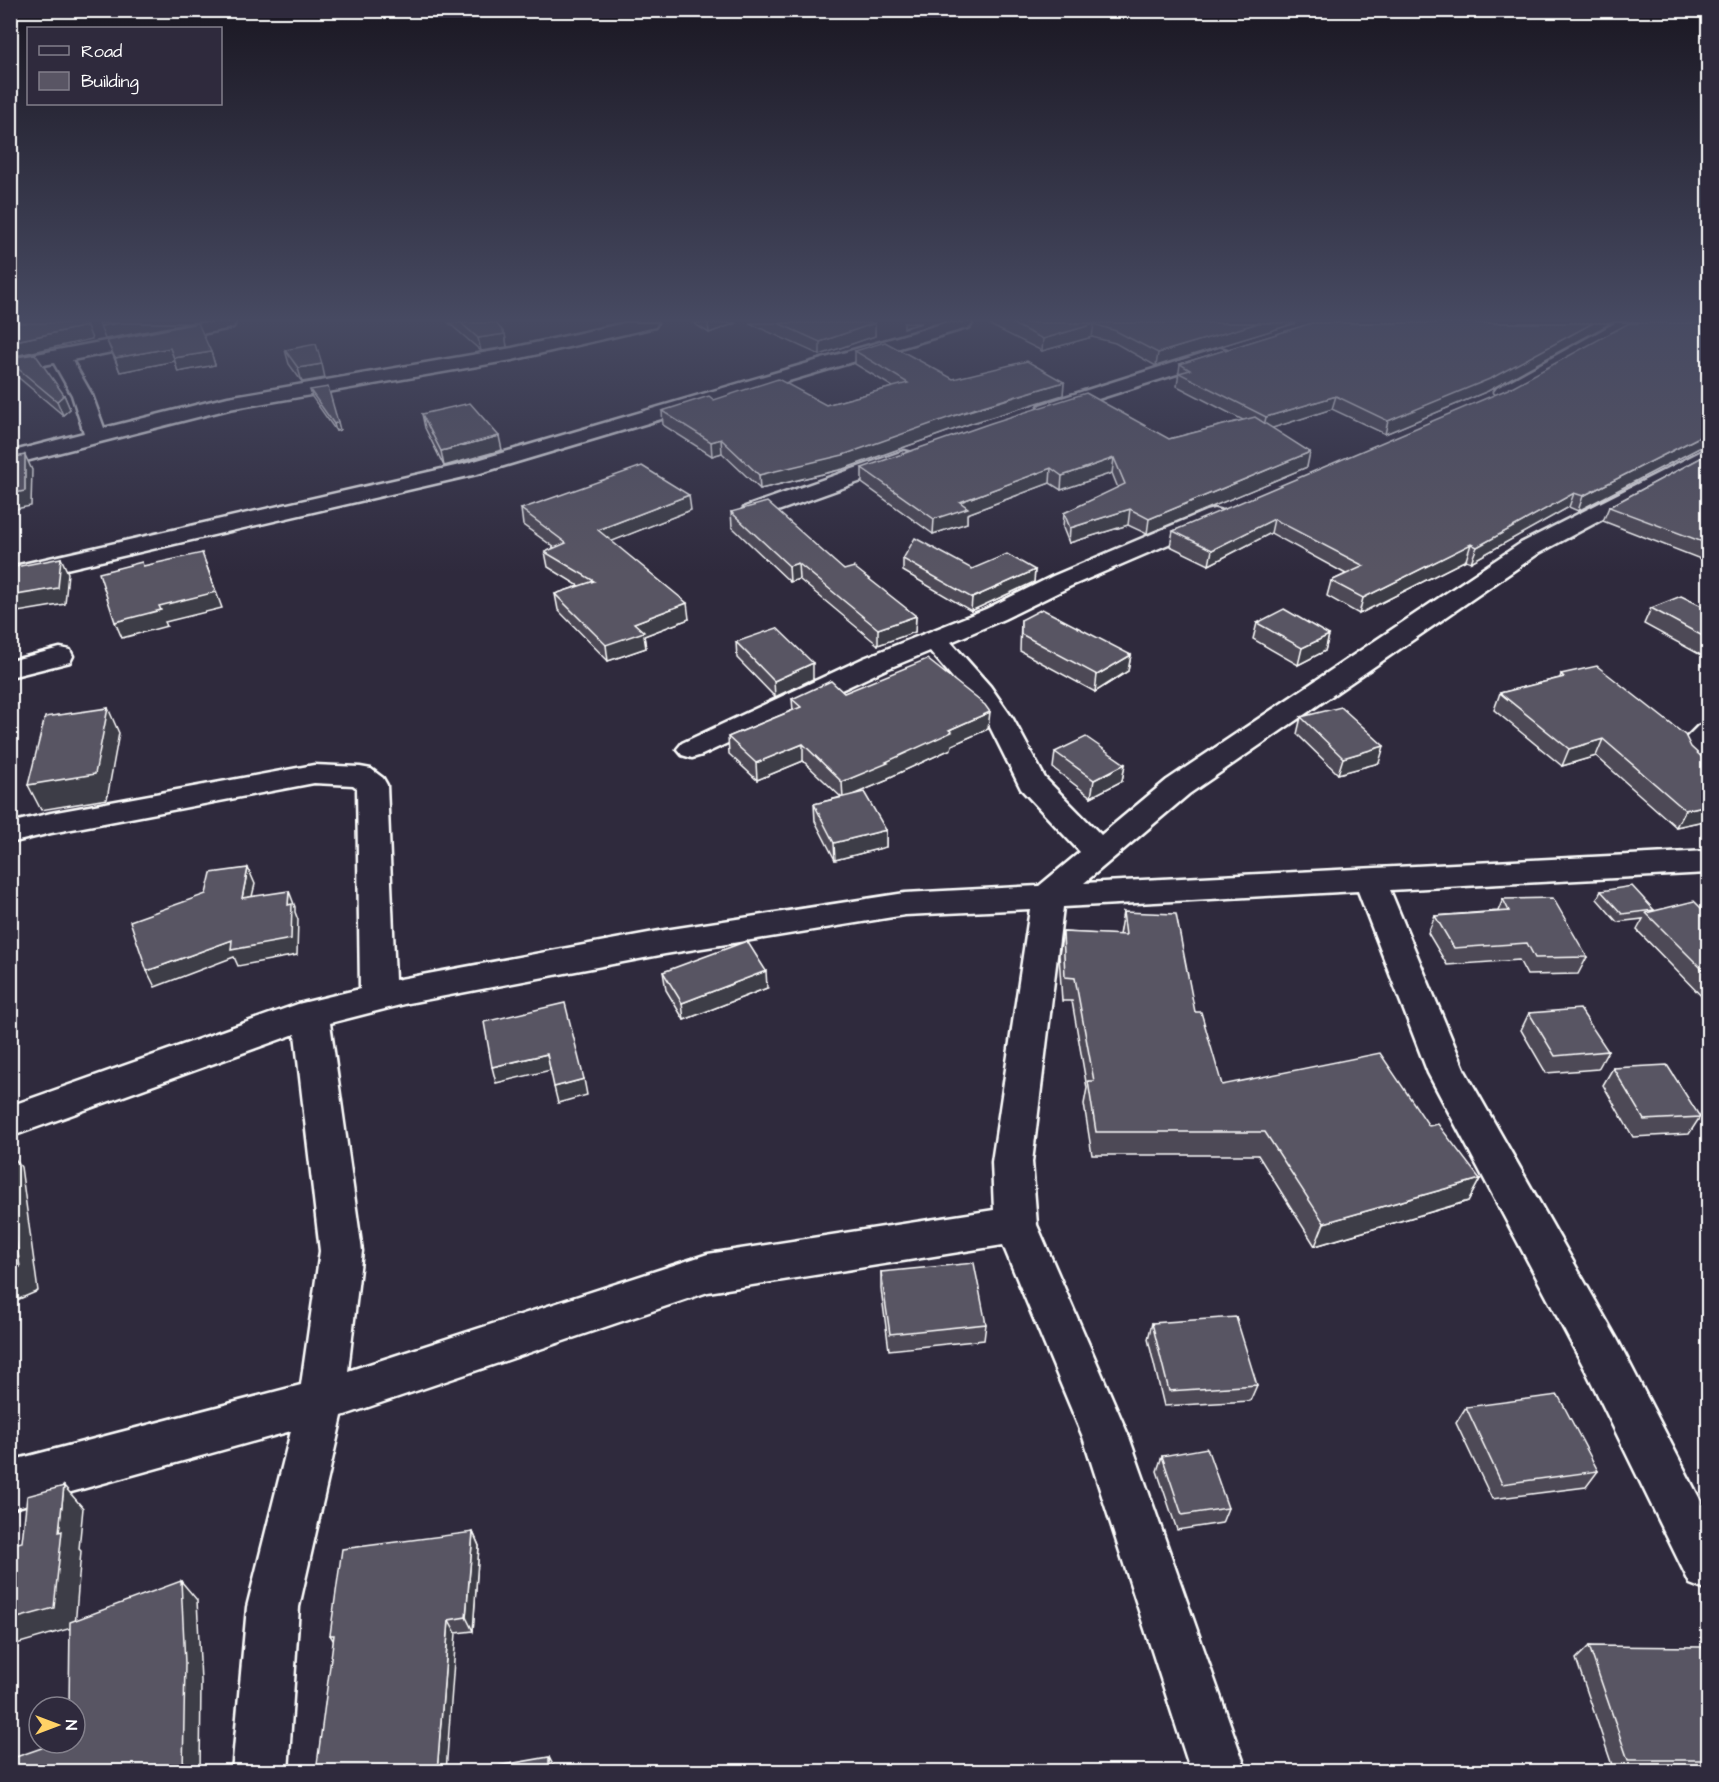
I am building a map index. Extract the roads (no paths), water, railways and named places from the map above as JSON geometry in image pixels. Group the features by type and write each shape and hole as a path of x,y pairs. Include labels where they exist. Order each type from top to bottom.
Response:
{"street":[{"path":"86,406 96,437"},
{"path":"10,459 216,406"},
{"path":"10,575 469,470 682,406"},
{"path":"1025,416 1056,406"},
{"path":"753,512 927,450"},
{"path":"1219,1772 1106,1437 1016,1225 1012,1162 1048,896 1178,787 1530,548 1708,455"},
{"path":"692,749 934,639 1235,507"},
{"path":"934,639 980,692 1003,724 1032,782 1060,814 1100,853"},
{"path":"10,669 60,656"},
{"path":"1708,732 1693,746 1693,752 1698,761 1708,770"},
{"path":"10,833 63,820 314,774 360,776 372,785 378,998"},
{"path":"10,1122 311,1014 378,998 665,942 905,904 1708,862"},
{"path":"1369,879 1447,1073 1601,1354 1708,1566"},
{"path":"260,1772 273,1607 322,1401 341,1251 311,1014"},
{"path":"10,1485 322,1401 708,1273 1016,1225"}]}
